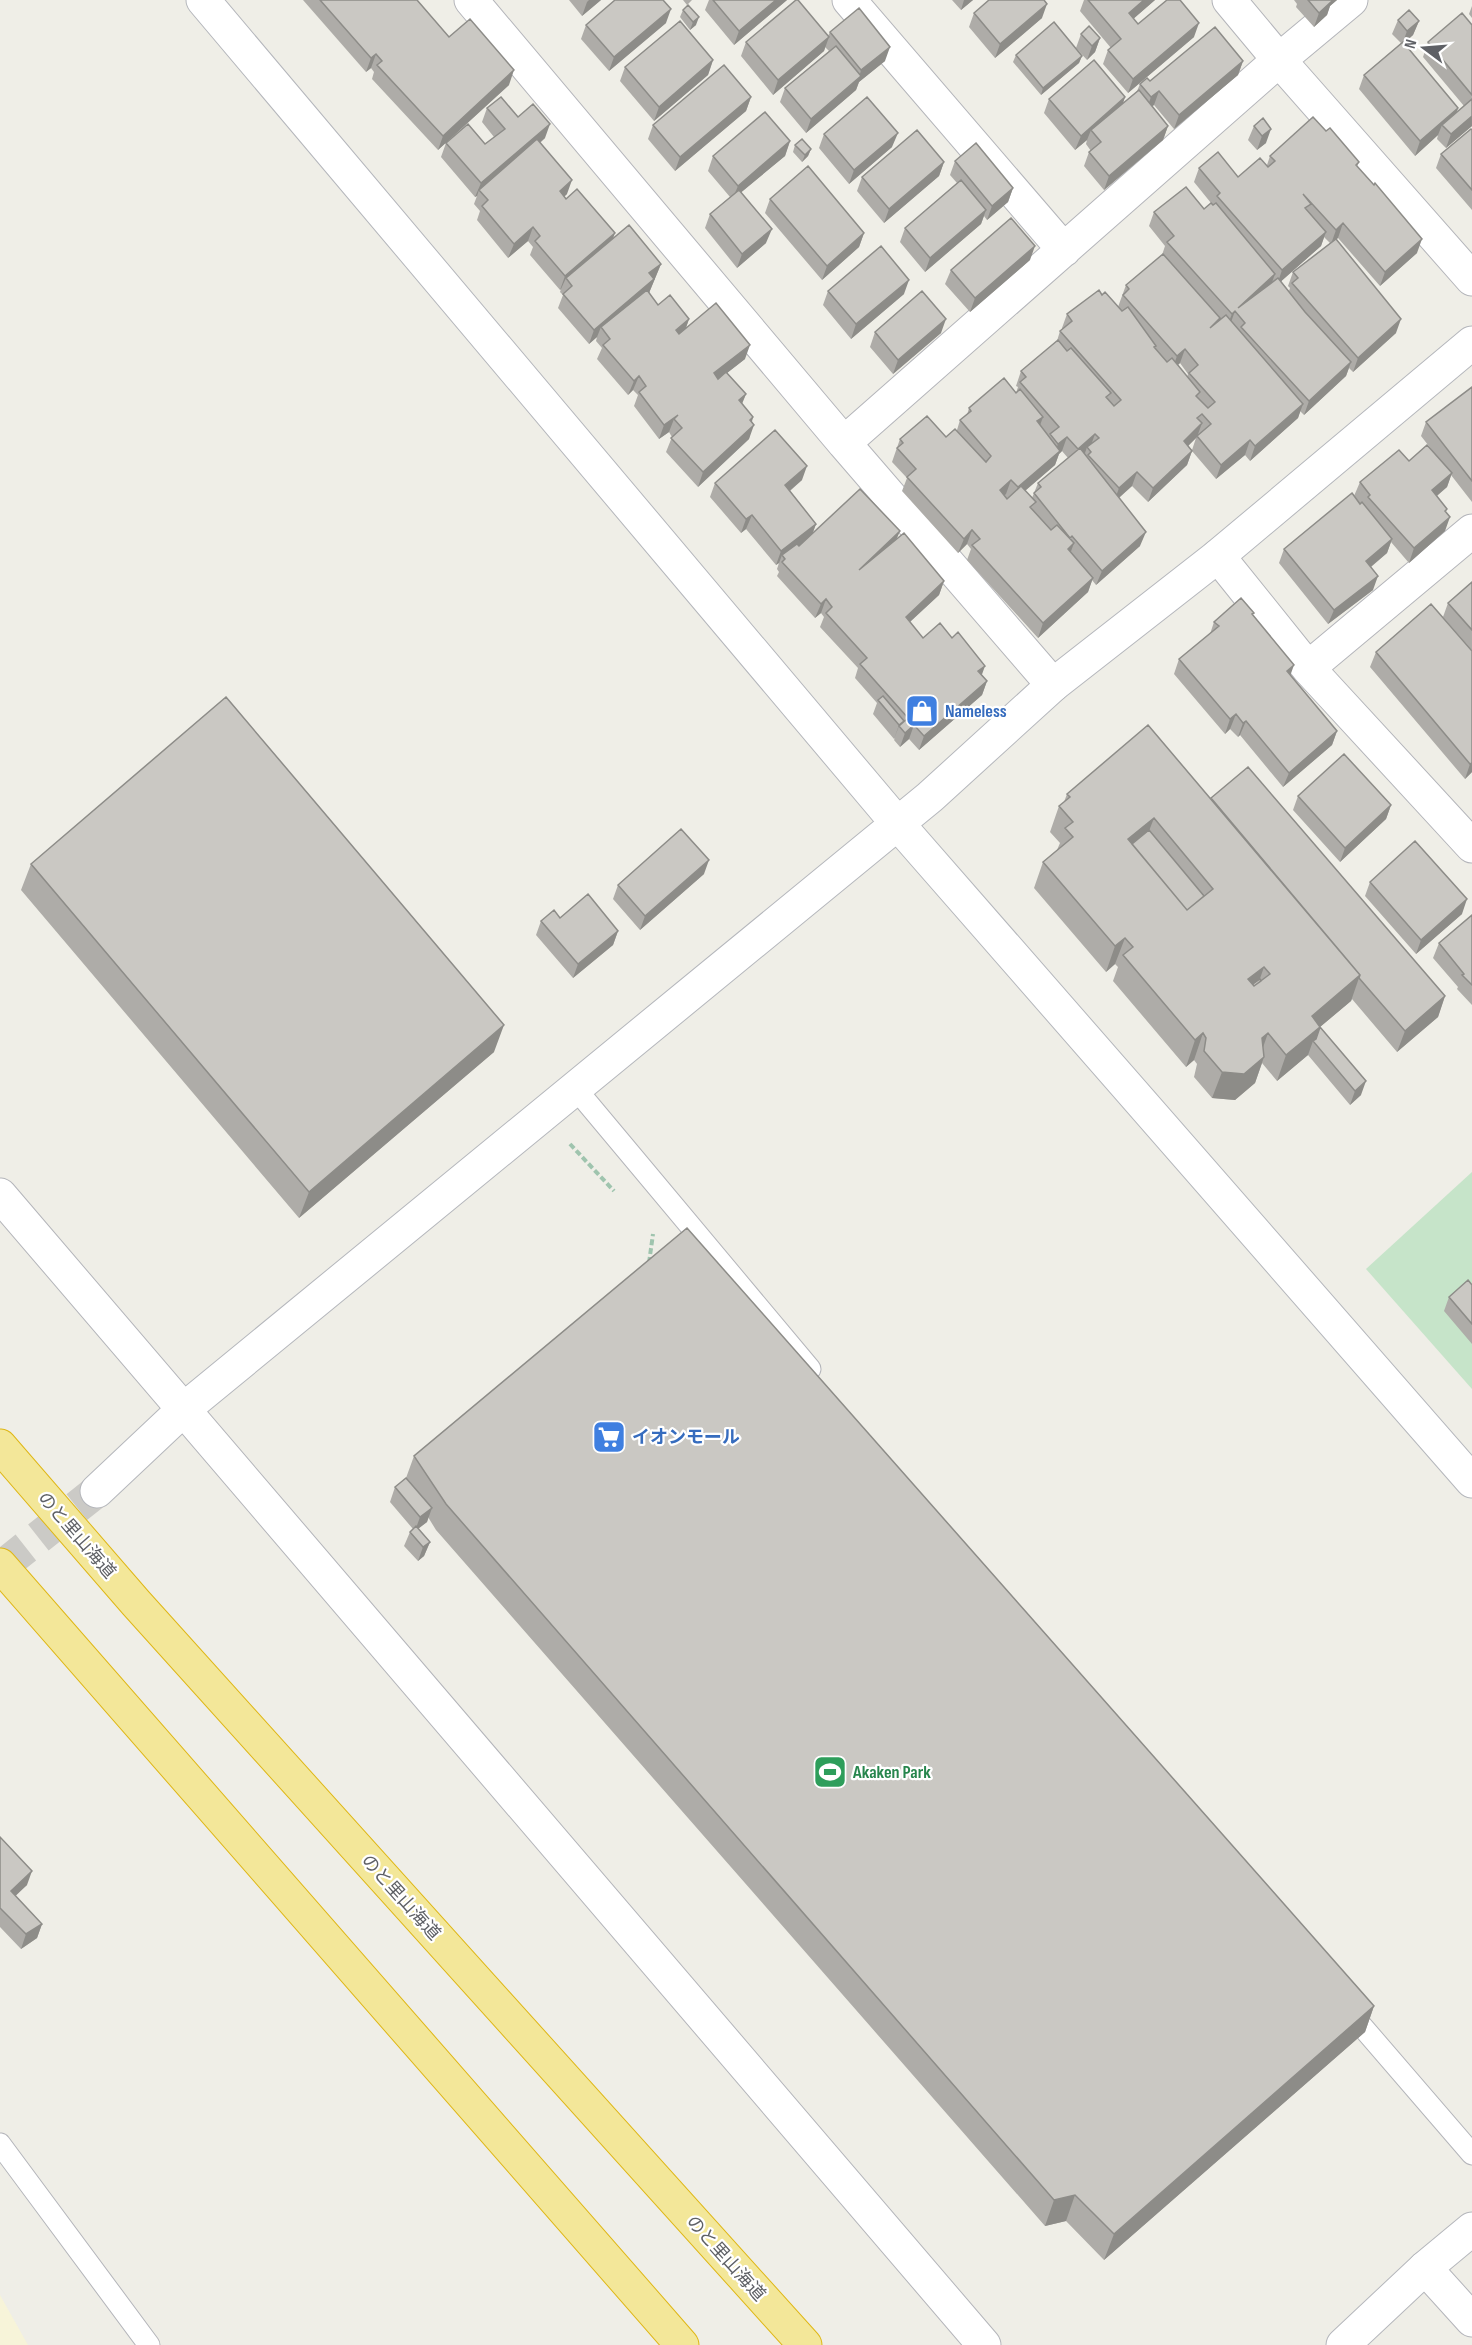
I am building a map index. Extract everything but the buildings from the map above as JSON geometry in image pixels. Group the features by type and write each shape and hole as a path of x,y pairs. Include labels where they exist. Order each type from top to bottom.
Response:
{"highway":[{"name":"のと里山海道","path":"0,1446 136,1603 805,2345"},
{"path":"0,1565 682,2345"}],"street":[{"path":"203,0 897,823 1472,1482"},
{"path":"471,0 844,443 1053,685"},
{"path":"849,0 1064,250"},
{"path":"1229,0 1472,279"},
{"path":"844,443 1279,60 1351,0"},
{"path":"97,1491 183,1410 930,797 1053,685 1218,556 1472,343"},
{"path":"1308,668 1472,531"},
{"path":"1218,556 1308,668 1472,846"},
{"path":"0,1194 984,2345"},
{"path":"1343,2345 1425,2268 1472,2229"},
{"path":"1425,2268 1472,2320"}],"lane":[{"path":"575,1088 820,1380"},
{"path":"1333,1992 1472,2154"},
{"path":"0,2144 149,2345"}],"path":[{"path":"542,1115 621,1200"},
{"path":"648,1269 653,1233"}],"green space":[{"path":"1472,1172 1472,1389 1366,1269"}],"sand":[{"path":"0,2295 28,2345 0,2345"}],"tunnel":[{"path":"0,1568 97,1491"}],"place":[{"name":"Nameless","path":"922,711"},
{"name":"イオンモール","path":"609,1437"},
{"name":"Akaken Park","path":"830,1772"}]}
